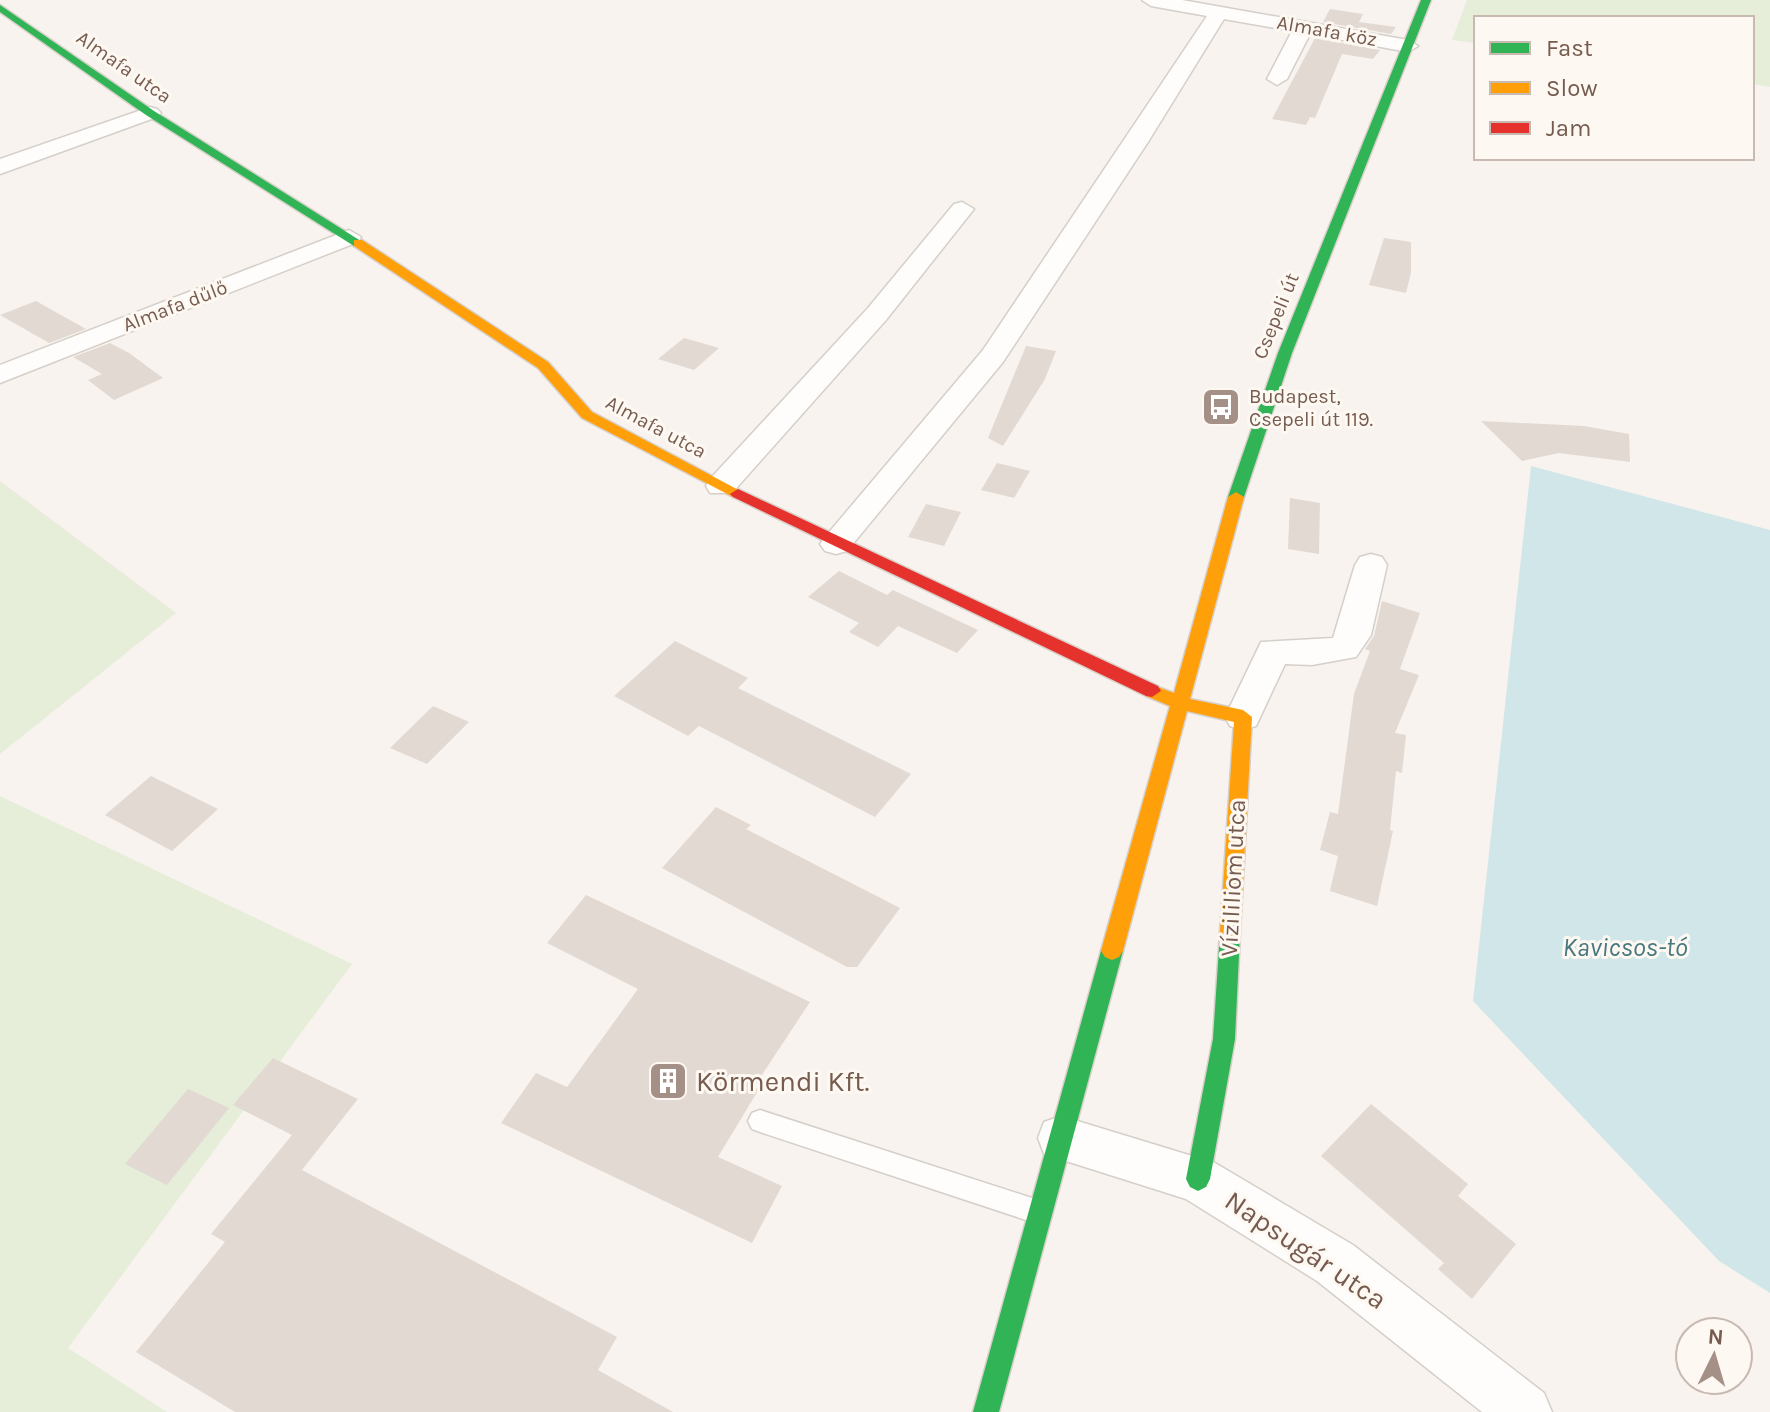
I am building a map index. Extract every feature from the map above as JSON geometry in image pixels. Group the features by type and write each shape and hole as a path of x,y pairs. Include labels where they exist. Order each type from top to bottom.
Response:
{"street":[{"name":"Almafa köz","path":"1151,0 1408,46"},
{"name":"Csepeli út","path":"986,1412 1179,703 1264,407 1426,0"},
{"name":"Almafa utca","path":"0,8 150,113 349,237 543,365 587,415 836,544 1179,703"},
{"path":"836,544 993,356 1137,142 1219,12"},
{"path":"1277,79 1304,27"},
{"path":"0,167 150,113"},
{"path":"721,486 877,314 962,209"},
{"name":"Almafa dűlő","path":"0,375 349,237"},
{"name":"Vízililiom utca","path":"1198,1179 1224,1039 1243,717 1273,651 1312,653 1344,648 1354,635 1371,565"},
{"path":"1179,703 1243,717"},
{"name":"Napsugár utca","path":"1061,1138 1198,1179 1335,1263 1525,1412"}],"lane":[{"path":"760,1121 1041,1213"}],"green space":[{"path":"1467,0 1770,0 1770,87 1754,84 1754,16 1474,16 1474,43 1452,40"},
{"path":"0,481 176,613 0,754"},
{"path":"0,796 352,964 68,1348 167,1412 0,1412"}],"water":[{"name":"Kavicsos-tó","path":"1531,466 1770,530 1770,1293 1719,1261 1473,1001"}],"building":[{"path":"1330,9 1363,14 1359,22 1396,27 1391,34 1323,22"},
{"path":"1315,38 1380,50 1373,59 1342,54 1315,118 1310,117 1306,125 1272,119"},
{"path":"1384,238 1411,242 1411,273 1406,293 1369,285"},
{"path":"36,301 86,329 49,343 0,315"},
{"path":"684,338 719,348 694,370 658,359"},
{"path":"110,343 163,378 114,400 88,380 102,374 73,357"},
{"path":"1026,346 1056,351 1045,379 1003,446 988,438"},
{"path":"1481,421 1584,426 1629,434 1630,462 1559,453 1522,461"},
{"path":"997,463 1030,471 1014,498 981,490"},
{"path":"1290,498 1320,503 1319,554 1288,549"},
{"path":"926,504 961,512 944,546 908,537"},
{"path":"839,571 887,595 893,590 978,630 957,653 898,626 878,647 849,632 859,623 808,597"},
{"path":"1382,601 1420,613 1400,669 1419,675 1395,733 1406,735 1402,773 1396,771 1390,830 1393,831 1377,906 1330,891 1338,856 1320,850 1330,812 1338,814 1354,694 1370,651 1365,649 1374,636"},
{"path":"675,641 748,678 738,688 911,774 875,817 699,726 688,736 614,696"},
{"path":"433,706 469,722 427,764 390,748"},
{"path":"151,776 218,809 172,851 105,815"},
{"path":"716,807 751,825 746,829 900,908 857,967 847,967 662,868"},
{"path":"586,895 810,1002 754,1087 759,1089 718,1157 782,1186 752,1243 501,1123 536,1073 567,1087 638,989 547,943"},
{"path":"273,1058 358,1099 302,1170 617,1337 598,1370 673,1412 235,1412 136,1352 225,1242 211,1234 292,1135 233,1105"},
{"path":"188,1089 229,1108 167,1185 125,1164"},
{"path":"1371,1104 1468,1184 1458,1196 1516,1244 1472,1299 1438,1269 1444,1263 1321,1156"}],"traffic: fast":[{"path":"1236,497 1285,353 1426,0"},
{"path":"0,8 150,113 358,243"},
{"path":"1198,1179 1224,1039 1230,933"},
{"path":"986,1412 1112,951"}],"traffic: slow":[{"path":"358,243 543,365 587,415 738,494"},
{"path":"1112,951 1236,497"},
{"path":"1152,691 1179,703 1243,717 1230,933"}],"traffic: jam":[{"path":"738,494 1152,691"}],"place":[{"name":"Budapest, Csepeli út 119.","path":"1221,407"},
{"name":"Körmendi Kft.","path":"668,1081"}]}
